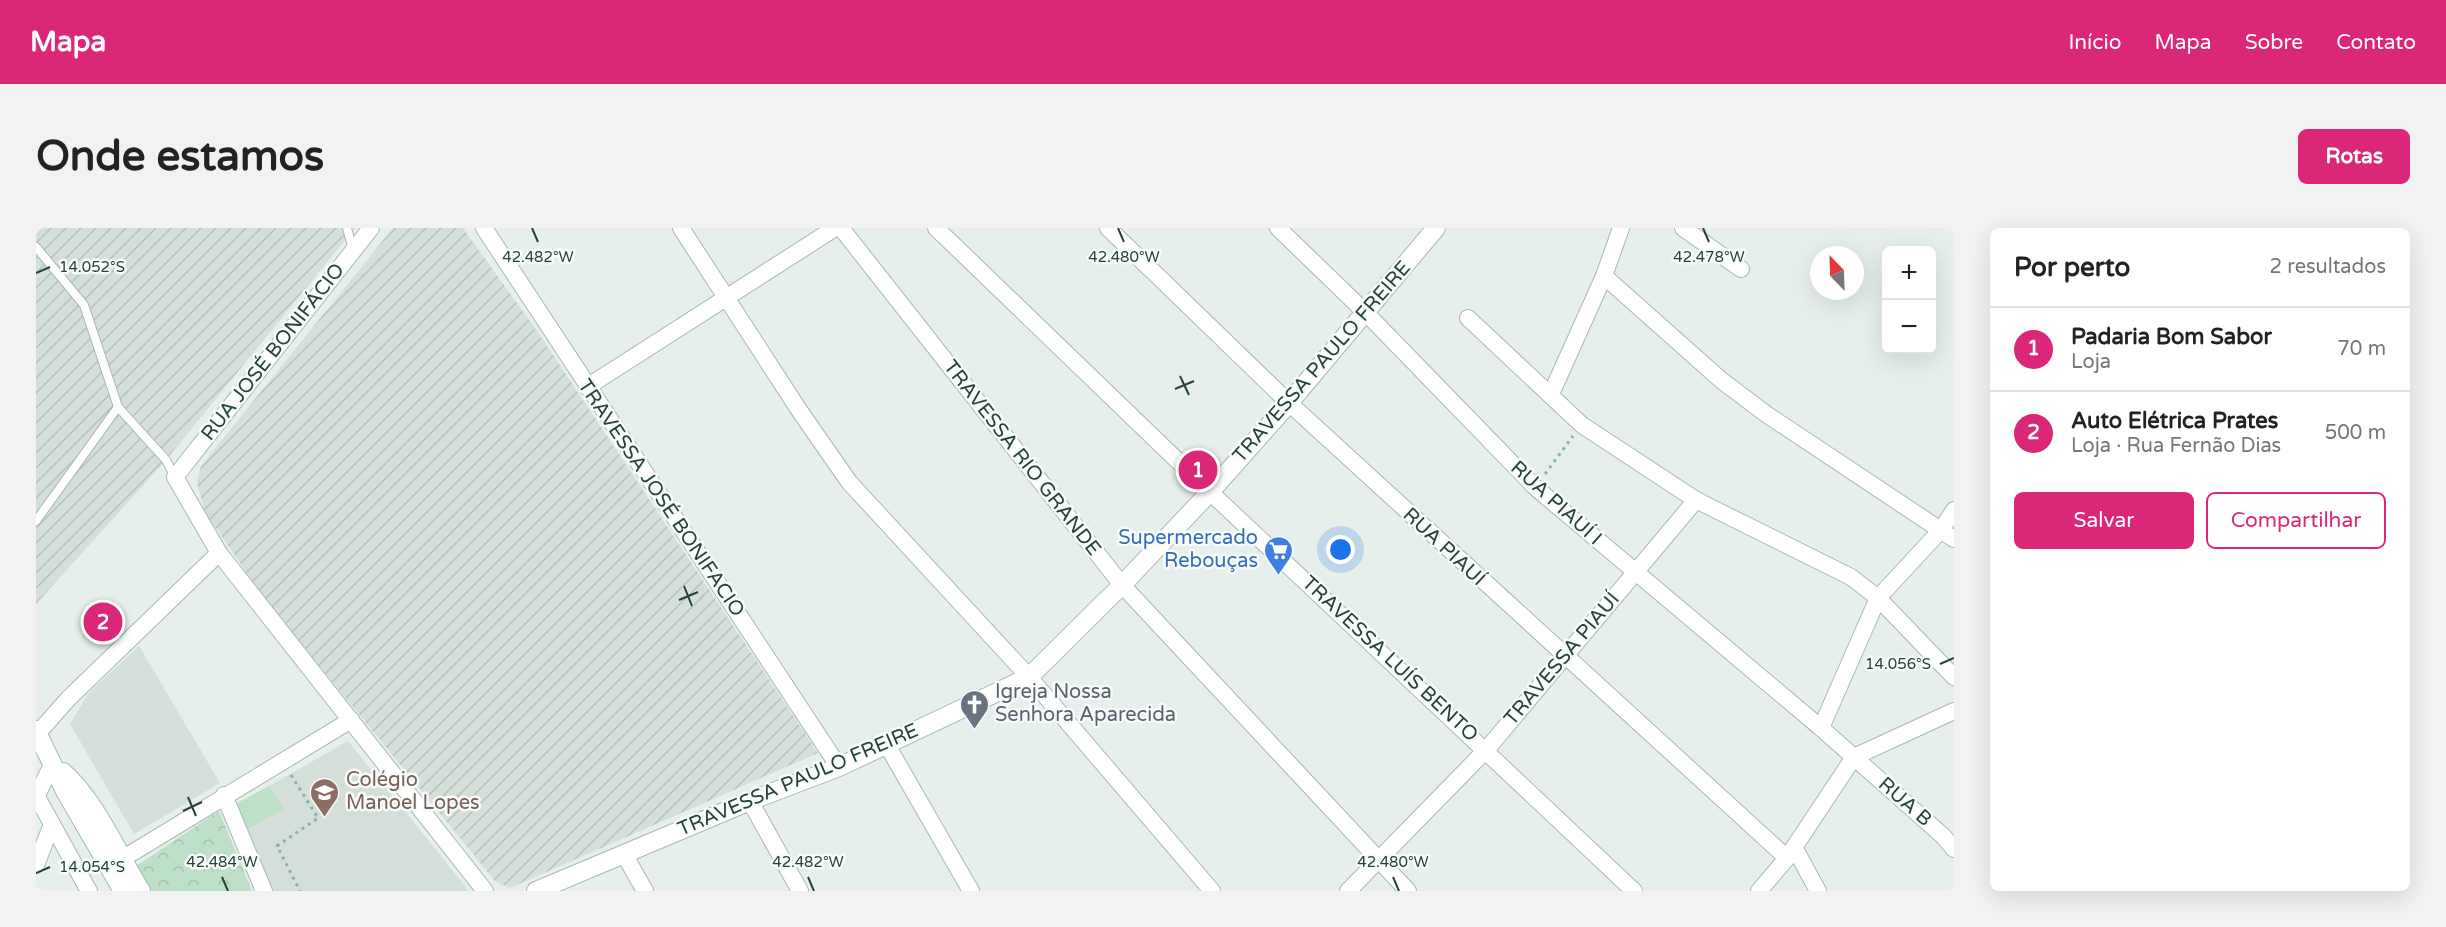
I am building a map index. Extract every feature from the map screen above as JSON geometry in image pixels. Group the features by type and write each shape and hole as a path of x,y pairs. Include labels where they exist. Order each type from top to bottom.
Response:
{"street":[{"name":"RUA JOSÉ BONIFÁCIO","path":"175,477 371,228"},
{"name":"TRAVESSA JOSÉ BONIFACIO","path":"484,228 839,767"},
{"path":"681,228 799,410 849,482 1029,676 1212,891"},
{"path":"587,387 835,228"},
{"name":"TRAVESSA RIO GRANDE","path":"841,228 1122,585 1408,891"},
{"name":"TRAVESSA LUÍS BENTO","path":"936,228 1210,492 1487,749 1634,891"},
{"name":"RUA PIAUÍ","path":"1108,228 1289,403 1565,656 1790,853 1818,891"},
{"name":"RUA PIAUÍ I","path":"1278,228 1366,313 1536,488 1854,757"},
{"name":"TRAVESSA PAULO FREIRE","path":"536,891 750,801 839,767 1029,676 1122,585 1210,492 1289,403 1436,228"},
{"path":"1551,394 1605,276 1621,228"},
{"path":"1683,228 1741,269"},
{"path":"1605,276 1721,380 1766,414 1948,534"},
{"path":"1468,318 1582,425 1696,500 1827,563 1851,577 1878,598 1954,677"},
{"path":"175,477 219,553 484,891"},
{"name":"TRAVESSA PIAUÍ","path":"1348,891 1487,749 1696,500"},
{"path":"1821,728 1878,598 1948,534 1954,510"},
{"path":"123,891 66,791 37,731 219,553"},
{"path":"1759,891 1790,853 1854,757 1954,711"},
{"path":"122,859 351,720"},
{"path":"887,745 971,891"},
{"name":"RUA B","path":"1854,757 1948,834 1954,849"},
{"path":"53,763 36,796 89,891"},
{"path":"53,763 77,786 141,891"},
{"path":"224,795 264,891"},
{"path":"750,801 800,891"},
{"path":"36,866 52,824"},
{"path":"624,854 645,891"}],"lane":[{"path":"347,228 353,250"},
{"path":"36,247 84,305 118,407 166,460 175,477"},
{"path":"36,521 118,407"}],"path":[{"path":"1549,469 1582,425"},
{"path":"290,773 318,818 277,846 300,891"}],"shaded area":[{"path":"36,228 355,228 166,460 36,604"},
{"path":"393,228 463,228 537,331 818,753 510,888 495,881 265,599 205,512 197,483 201,466"},
{"path":"139,646 220,783 134,834 70,724 88,694"},
{"name":"Colégio Manoel Lopes","path":"348,741 468,891 273,891 246,830 269,786"}],"green space":[{"path":"269,786 284,809 246,830 235,804"},
{"path":"219,811 252,891 151,891 136,866"}],"place":[{"name":"Padaria Bom Sabor","path":"1198,470"},
{"name":"Supermercado Rebouças","path":"1279,576"},
{"name":"Auto Elétrica Prates","path":"103,622"},
{"name":"Igreja Nossa Senhora Aparecida","path":"974,730"},
{"name":"Colégio Manoel Lopes","path":"325,818"}]}
